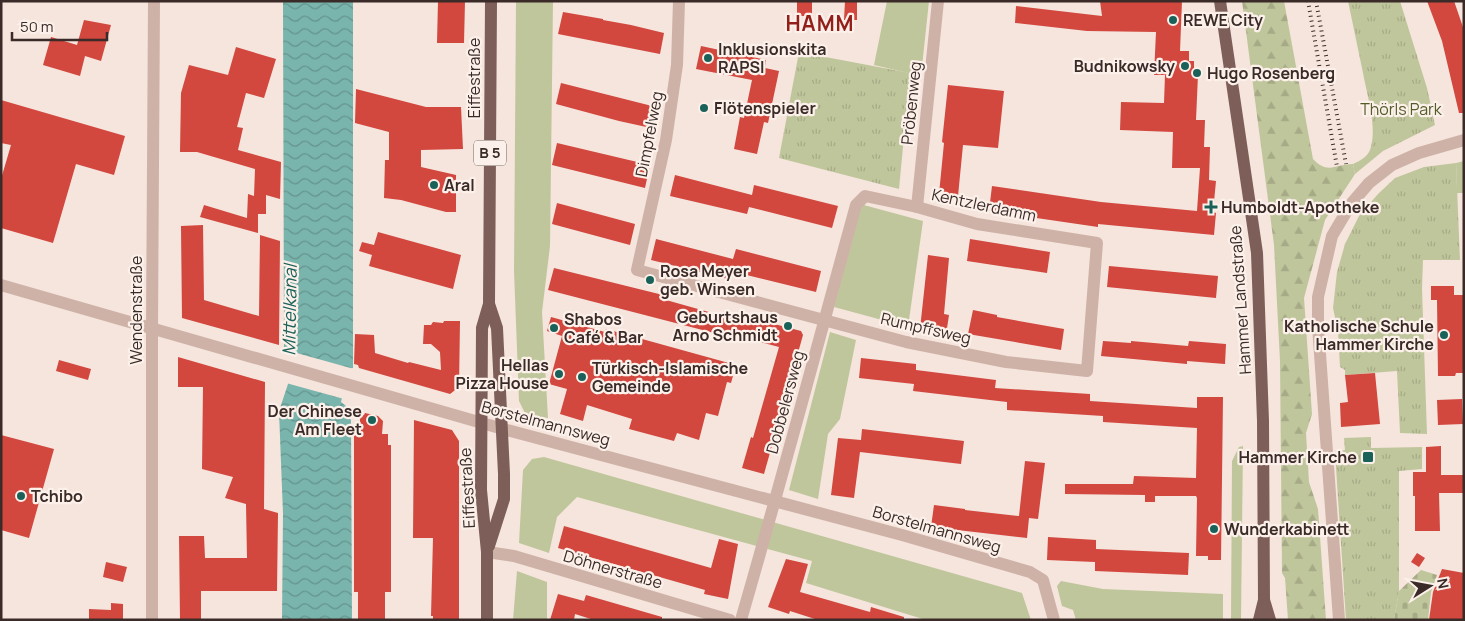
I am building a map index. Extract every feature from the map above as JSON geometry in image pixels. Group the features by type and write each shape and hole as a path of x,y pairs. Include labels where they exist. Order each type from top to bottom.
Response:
{"main road":[{"name":"Eiffestraße","path":"487,620 487,552 481,490 481,422 482,328 489,304 491,1"},
{"name":"Hammer Landstraße","path":"1220,1 1257,253 1263,421 1264,600 1259,620"},
{"name":"Eiffestraße","path":"487,552 504,499 503,429 497,328 489,304"},
{"name":"Hammer Landstraße","path":"1264,600 1270,620"}],"street":[{"name":"Wendenstraße","path":"152,620 154,1"},
{"name":"Dimpfelweg","path":"636,270 666,140 677,65 679,1"},
{"name":"Pröbenweg","path":"917,207 938,1"},
{"path":"1339,620 1318,326 1318,297 1332,236 1351,204 1368,183 1392,165 1419,153 1464,140"},
{"name":"Kentzlerdamm","path":"865,196 917,207 977,224 1097,243"},
{"name":"Dobbelersweg","path":"741,620 856,205 865,196"},
{"name":"Rumpffsweg","path":"636,270 906,342 976,357 1087,371 1097,243"},
{"name":"Borstelmannsweg","path":"1,285 503,429 902,535 1030,572 1043,580 1054,620"},
{"name":"Döhnerstraße","path":"487,552 514,556 730,620"}],"green space":[{"path":"516,1 553,1 550,246 542,312 548,418 526,415 519,401 514,271"},
{"path":"887,1 929,1 921,76 874,65"},
{"path":"1242,1 1284,1 1313,159 1323,167 1328,168 1353,164 1355,174 1325,220 1304,298 1312,414 1306,433 1309,482 1318,509 1326,620 1288,620 1285,578 1282,573 1280,361 1274,245"},
{"name":"Thörls Park","path":"1348,1 1400,1 1427,88 1435,125 1383,151 1355,174 1353,164 1369,152 1373,132 1369,101"},
{"path":"799,52 910,73 899,189 779,158"},
{"path":"1464,161 1464,193 1457,193 1456,163"},
{"path":"1456,163 1460,260 1423,260 1422,289 1427,434 1400,433 1397,371 1345,375 1345,370 1340,367 1338,331 1333,308 1337,272 1345,244 1359,216 1395,178 1424,167"},
{"path":"860,204 923,221 908,327 834,307"},
{"path":"830,332 856,340 840,419 828,434 818,499 789,490"},
{"path":"1371,437 1371,448 1422,447 1422,469 1399,471 1399,591 1394,620 1346,620 1335,452 1345,450 1344,438"},
{"path":"1243,446 1241,620 1231,620 1232,461 1239,447"},
{"path":"544,457 1022,593 1031,620 926,620 806,583 812,561 577,497 557,517 549,553 519,543 523,470 532,459"},
{"path":"1421,570 1437,575 1431,592 1428,620 1394,620 1399,591"},
{"path":"517,571 547,582 547,620 513,620"},
{"path":"1061,581 1103,589 1223,594 1223,620 1076,620 1073,610 1062,606 1057,586"}],"water":[{"name":"Mittelkanal","path":"283,1 353,1 353,368 349,369 341,402 346,406 351,421 352,620 282,620 283,514 279,411 288,384 293,351 284,348"}],"pier":[{"path":"286,350 354,369 351,371 344,399 286,383 290,352"}],"building":[{"path":"438,1 465,1 464,43 437,43"},
{"path":"797,1 812,1 812,16 797,16"},
{"path":"845,1 857,1 857,20 844,20"},
{"path":"1100,1 1182,1 1180,51 1189,51 1189,61 1194,61 1194,75 1198,75 1196,120 1205,120 1204,147 1210,147 1209,180 1216,181 1213,212 1216,213 1214,235 1098,224 1098,227 989,211 992,186 1101,202 1197,211 1200,168 1172,168 1173,132 1120,130 1121,102 1164,103 1165,75 1154,75 1156,32 1087,31 1015,23 1016,6 1102,16"},
{"path":"1427,1 1454,1 1464,30 1464,113 1459,113 1442,41"},
{"path":"563,12 664,33 660,54 558,34"},
{"path":"84,20 111,25 101,61 85,56 80,76 43,65 51,37 77,45"},
{"path":"701,46 766,60 765,68 779,71 768,123 764,122 757,154 734,149 740,117 744,118 752,80 696,69"},
{"path":"236,47 276,59 264,98 246,93 237,127 243,128 238,150 281,162 280,199 266,195 266,214 258,214 258,233 200,217 204,205 247,218 248,194 254,196 255,169 197,152 180,152 181,93 189,65 228,75"},
{"path":"561,83 656,107 651,128 556,104"},
{"path":"948,85 1004,91 998,148 963,145 958,196 939,194"},
{"path":"356,89 426,107 461,107 463,149 421,150 421,167 456,175 456,212 446,212 401,200 384,198 385,160 389,160 389,132 355,123"},
{"path":"1,100 125,136 114,175 76,164 53,243 1,228 1,179 11,145 1,143"},
{"path":"557,143 650,165 645,188 552,165"},
{"path":"675,175 752,195 754,185 838,206 832,228 749,207 747,214 670,196"},
{"path":"557,203 635,224 630,245 552,224"},
{"path":"203,225 204,300 259,316 260,235 280,241 279,345 182,318 181,226"},
{"path":"378,232 461,255 453,289 369,266 372,255 359,251 362,242 374,245"},
{"path":"656,239 733,259 736,249 821,271 816,292 730,271 728,279 651,260"},
{"path":"970,239 1050,252 1047,273 967,261"},
{"path":"928,255 949,258 944,314 949,315 946,335 920,329"},
{"path":"1109,266 1218,276 1216,298 1107,287"},
{"path":"554,268 667,296 666,300 723,316 724,311 801,331 803,335 764,474 742,468 751,437 753,438 779,347 719,331 718,334 548,290"},
{"path":"1431,286 1454,286 1454,295 1464,295 1464,373 1456,373 1455,376 1438,376 1437,300 1431,300"},
{"path":"973,310 997,315 997,317 1064,329 1061,350 968,334"},
{"path":"551,317 605,332 606,329 736,365 731,383 727,382 718,416 706,413 699,440 677,433 674,441 629,429 632,419 587,405 583,421 560,414 567,389 549,384 562,336 547,331"},
{"path":"444,321 460,321 459,387 450,394 359,368 358,365 354,364 355,334 374,335 375,353 441,370 440,352 431,344 423,344 424,325 431,325 433,322 443,323"},
{"path":"1103,341 1131,343 1131,341 1188,346 1189,341 1226,344 1225,364 1187,361 1187,364 1101,356"},
{"path":"178,357 265,382 264,509 278,513 277,591 201,591 201,620 180,620 179,536 204,536 205,558 247,558 246,504 225,498 233,477 202,469 203,387 178,387"},
{"path":"861,358 916,364 916,370 996,380 995,388 1090,394 1090,401 1197,408 1197,397 1223,397 1221,560 1208,560 1208,556 1196,556 1196,496 1155,496 1155,502 1145,502 1145,495 1065,494 1065,484 1133,484 1134,476 1196,478 1197,428 1103,422 1103,416 1007,410 1007,402 913,391 914,384 859,378"},
{"path":"59,360 91,369 88,380 56,371"},
{"path":"1375,373 1380,424 1341,427 1340,403 1348,402 1345,375"},
{"path":"1462,399 1463,424 1438,425 1437,400"},
{"path":"365,413 378,416 383,421 382,434 388,434 388,445 391,445 391,592 385,592 385,620 358,620 358,592 354,592 354,434 360,434 360,415"},
{"path":"414,420 452,430 459,441 459,620 433,620 433,616 431,616 433,538 413,538"},
{"path":"862,429 964,441 961,464 860,452 854,498 831,495 838,438 861,440"},
{"name":"Tchibo","path":"1,435 54,449 29,538 1,530"},
{"path":"1441,446 1441,475 1464,475 1464,493 1439,493 1440,531 1415,531 1413,472 1426,472 1426,447"},
{"path":"1025,461 1045,463 1038,519 1029,518 1027,538 931,527 934,505 1019,516"},
{"path":"564,526 711,568 719,539 738,544 728,599 704,594 705,590 558,548"},
{"path":"1048,537 1096,540 1096,549 1189,553 1188,575 1095,571 1095,562 1047,560"},
{"path":"1417,553 1425,558 1419,567 1411,562"},
{"path":"786,559 808,564 800,592 870,612 871,607 904,617 904,620 818,620 790,611 789,614 768,607"},
{"path":"106,562 127,567 123,582 103,577"},
{"path":"1442,569 1464,573 1463,620 1429,620 1433,592"},
{"path":"558,594 584,601 586,595 662,617 662,620 594,620 575,614 574,620 550,620"},
{"path":"111,603 123,604 123,620 89,620 89,609 111,610"}],"railway":[{"path":"1308,1 1337,167"},
{"path":"1316,1 1346,164"}],"place":[{"name":"REWE City","path":"1173,20"},
{"name":"Inklusionskita RAPSI","path":"708,58"},
{"name":"Budnikowsky","path":"1185,66"},
{"name":"Hugo Rosenberg","path":"1197,73"},
{"name":"Flötenspieler","path":"704,108"},
{"name":"Aral","path":"434,185"},
{"name":"Humboldt-Apotheke","path":"1211,207"},
{"name":"Rosa Meyer geb. Winsen","path":"650,280"},
{"name":"Geburtshaus Arno Schmidt","path":"788,326"},
{"name":"Shabos Café & Bar","path":"554,328"},
{"name":"Katholische Schule Hammer Kirche","path":"1444,335"},
{"name":"Hellas Pizza House","path":"559,374"},
{"name":"Türkisch-Islamische Gemeinde","path":"582,377"},
{"name":"Der Chinese Am Fleet","path":"372,420"},
{"name":"Hammer Kirche","path":"1368,457"},
{"name":"Tchibo","path":"21,496"},
{"name":"Wunderkabinett","path":"1214,529"}],"district":[{"name":"HAMM","path":"820,24"}]}
